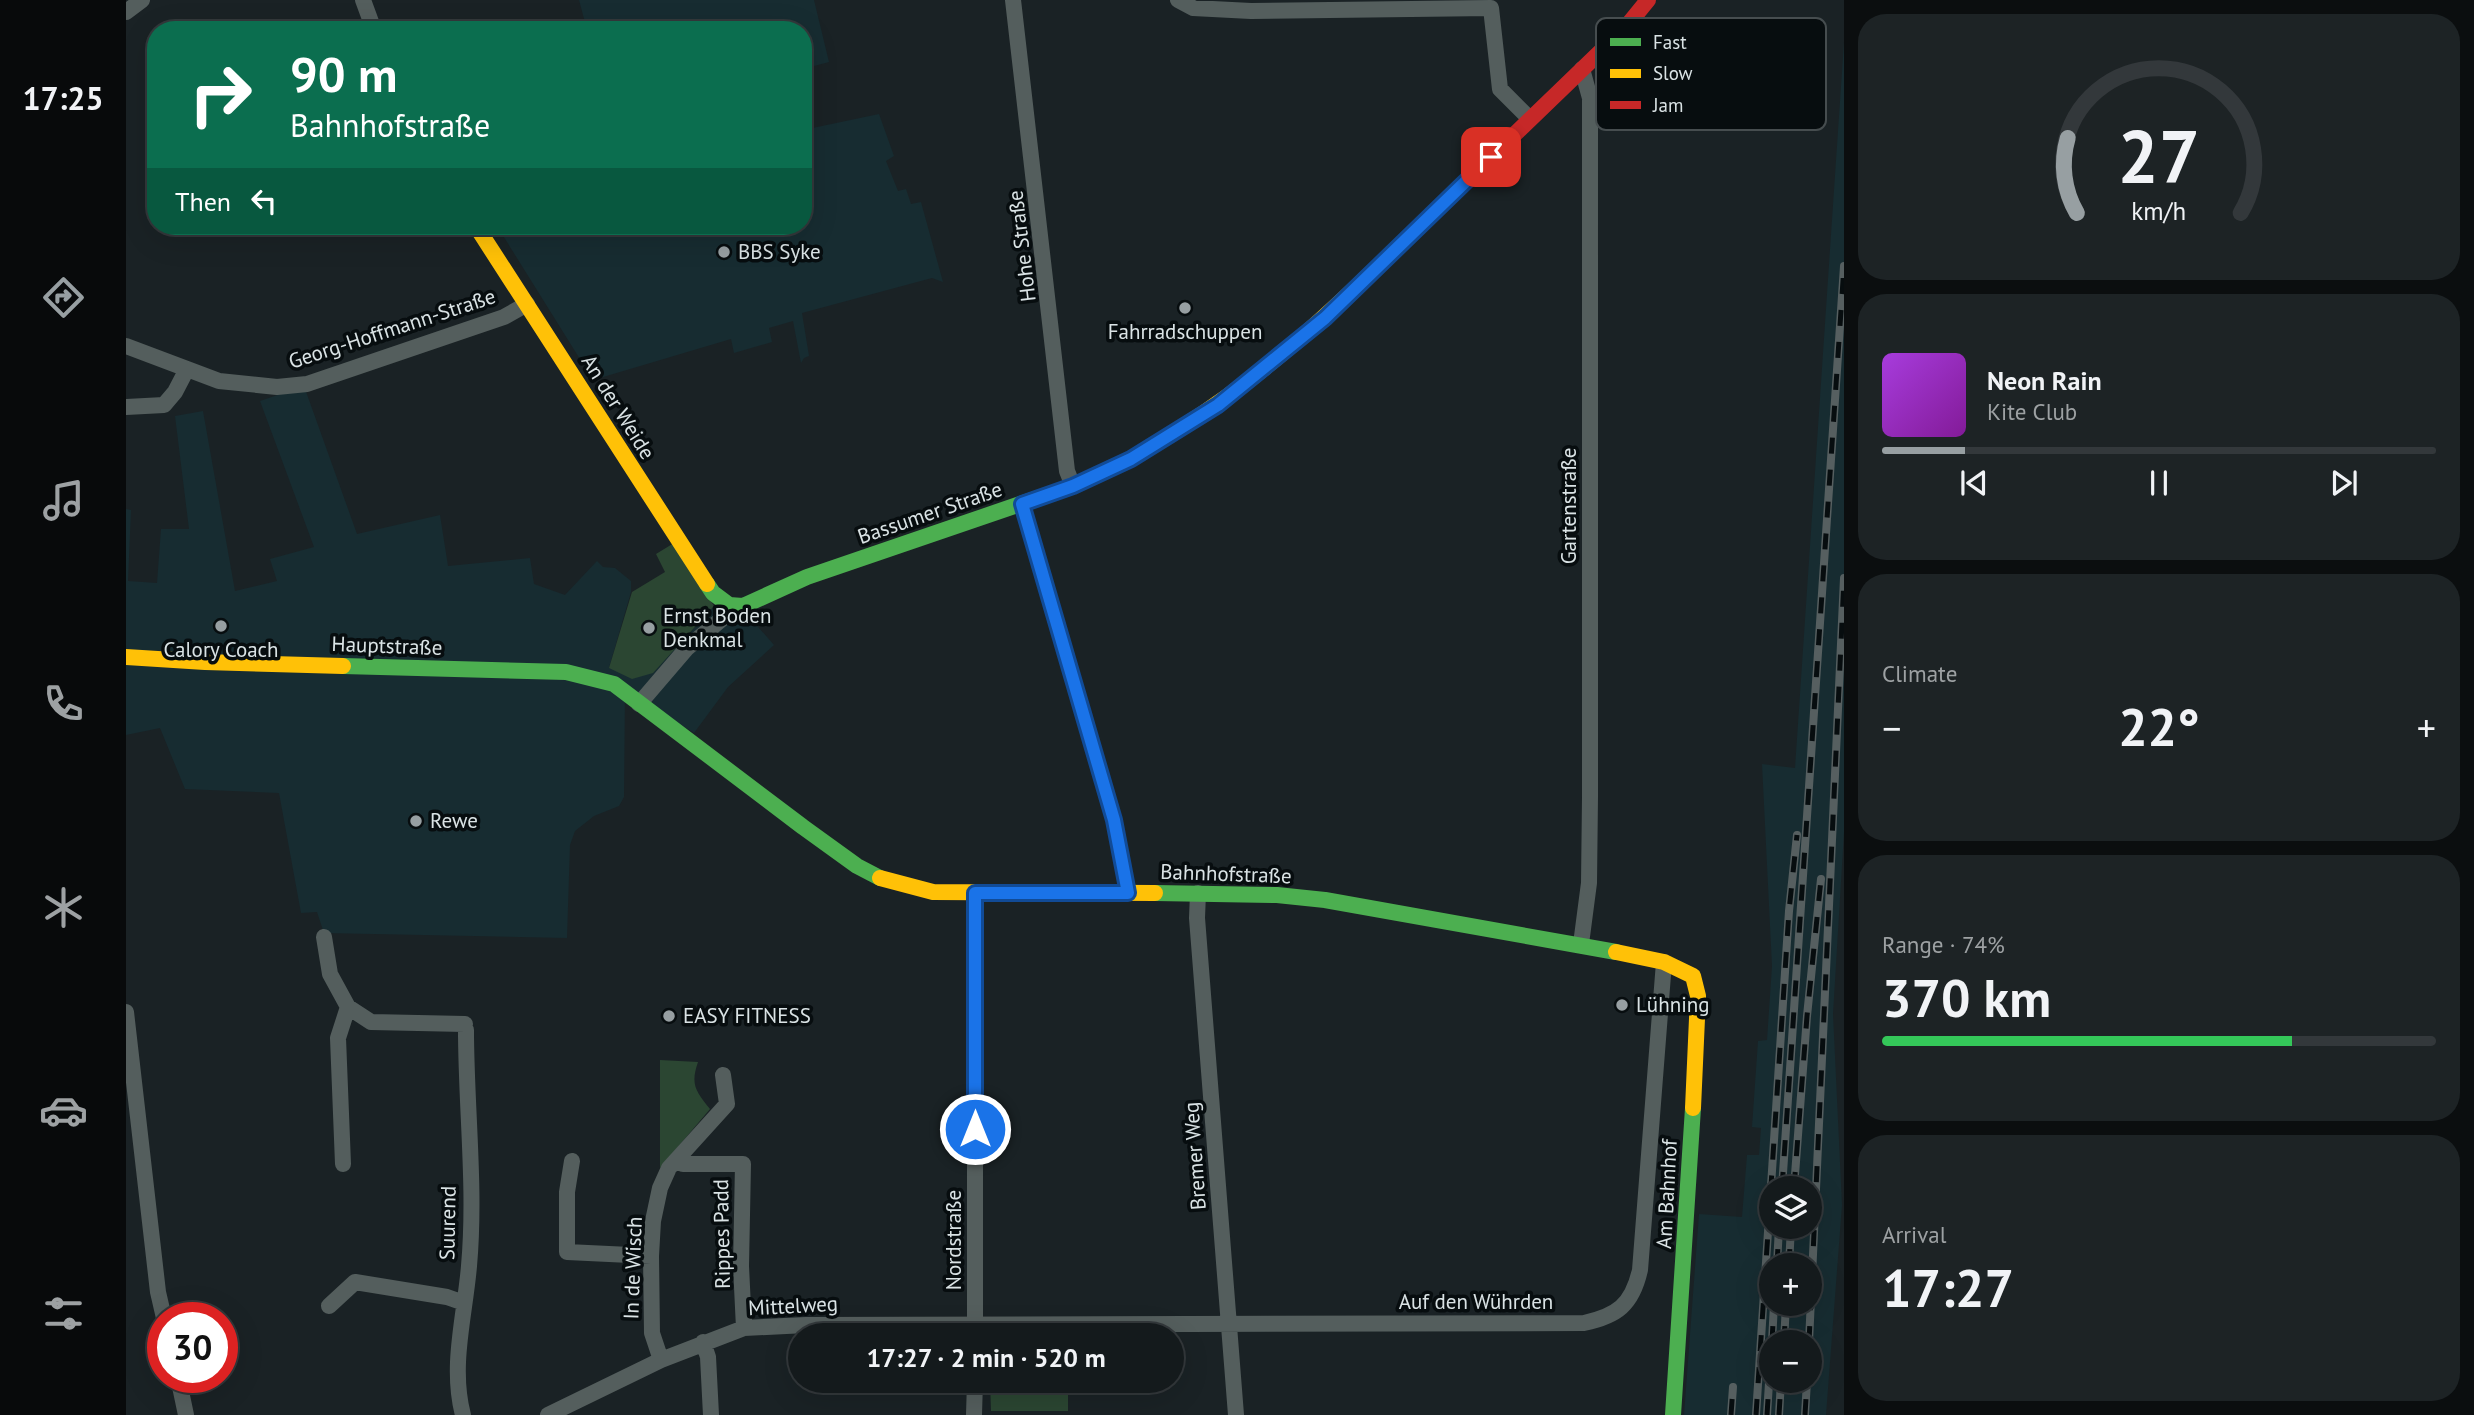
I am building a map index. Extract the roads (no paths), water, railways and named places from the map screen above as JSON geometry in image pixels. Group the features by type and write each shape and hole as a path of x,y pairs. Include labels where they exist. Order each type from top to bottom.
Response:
{"street":[{"path":"126,12 142,0"},
{"path":"363,0 371,21"},
{"name":"Hohe Straße","path":"1013,0 1068,471 1073,486"},
{"path":"1178,0 1194,8 1251,11 1490,4 1500,89 1530,119"},
{"name":"Bassumer Straße","path":"1633,18 1648,0"},
{"name":"Bassumer Straße","path":"729,605 743,606 807,577 1073,486 1131,459 1228,396 1325,318 1596,56"},
{"name":"Gartenstraße","path":"1581,944 1589,883 1590,797 1590,98 1582,69"},
{"name":"An der Weide","path":"482,235 692,562 717,597 729,605"},
{"name":"Georg-Hoffmann-Straße","path":"126,346 219,381 277,387 307,384 504,317 527,304"},
{"path":"126,407 164,405 175,392 187,369"},
{"path":"1022,504 1114,820 1128,893"},
{"path":"639,704 687,648 723,618 729,605"},
{"name":"Hauptstraße","path":"126,657 192,662 566,672 614,684 639,704"},
{"name":"Bahnhofstraße","path":"639,704 857,866 884,880 933,892 1198,893 1278,895 1325,900 1581,944 1664,962 1693,976"},
{"name":"Nordstraße","path":"975,893 975,1323"},
{"name":"Bremer Weg","path":"1198,893 1197,918 1236,1415"},
{"path":"324,937 330,974 348,1007 338,1038 343,1164"},
{"name":"Auf den Wührden","path":"1184,1325 1584,1324 1607,1319 1625,1305 1636,1285 1640,1270 1664,962"},
{"name":"Am Bahnhof","path":"1674,1415 1695,1080 1698,996 1693,976"},
{"name":"Suurend","path":"348,1007 371,1022 466,1027 469,1265 457,1379 463,1415"},
{"path":"126,1013 160,1302"},
{"name":"In de Wisch","path":"661,1360 652,1334 651,1256 653,1221 660,1188 669,1168 727,1104 723,1075"},
{"name":"Rippes Padd","path":"678,1158 683,1164 743,1164 741,1266 744,1328"},
{"path":"572,1161 567,1192 567,1252 651,1256"},
{"path":"329,1306 355,1282 447,1297 464,1303"},
{"name":"Mittelweg","path":"548,1415 704,1342 744,1328 788,1326"},
{"path":"704,1342 708,1357 711,1415"},
{"path":"181,1393 186,1415"},
{"path":"974,1415 975,1393"}],"railway":[{"path":"1783,1176 1844,266"},
{"path":"1810,1330 1844,578"},
{"path":"1756,1415 1789,911 1797,835"},
{"path":"1795,1176 1821,879"},
{"path":"1778,1239 1778,1253"},
{"path":"1790,1239 1790,1253"},
{"path":"1773,1316 1773,1330"},
{"path":"1785,1316 1785,1330"},
{"path":"1731,1415 1733,1387"},
{"path":"1767,1415 1768,1393"},
{"path":"1779,1415 1780,1393"},
{"path":"1805,1415 1806,1393"}],"place":[{"name":"BBS Syke","path":"724,252"},
{"name":"Fahrradschuppen","path":"1185,308"},
{"name":"Calory Coach","path":"221,626"},
{"name":"Ernst Boden Denkmal","path":"649,628"},
{"name":"Rewe","path":"416,821"},
{"name":"Lühning","path":"1622,1005"},
{"name":"EASY FITNESS","path":"669,1016"}]}
